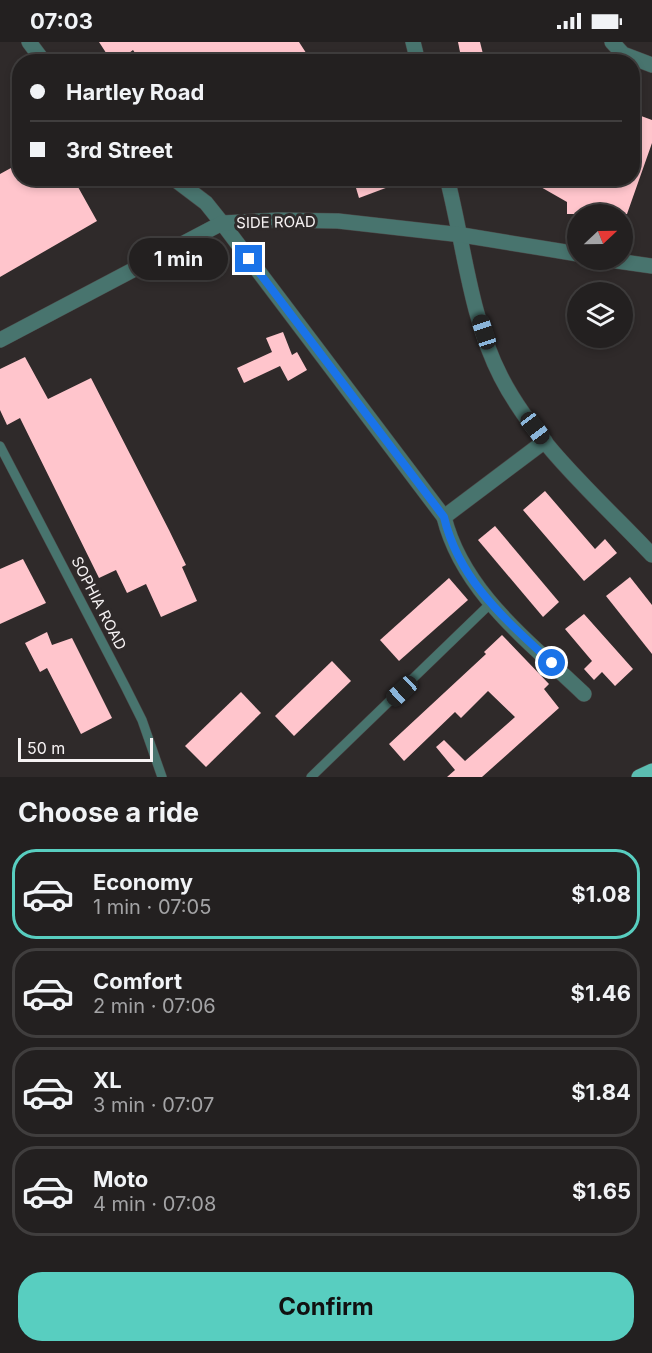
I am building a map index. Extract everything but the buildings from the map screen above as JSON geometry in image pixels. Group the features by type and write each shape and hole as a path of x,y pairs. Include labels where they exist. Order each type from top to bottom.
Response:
{"main road":[{"path":"639,777 652,771"}],"street":[{"path":"612,42 623,54"},
{"path":"184,186 206,203 444,517 457,557 477,588 584,694"},
{"path":"449,186 462,235 478,316 496,366 514,401 545,441 652,555"},
{"name":"SIDE ROAD","path":"0,340 222,224 278,220 338,221 462,235 567,252"},
{"path":"633,263 652,266"},
{"path":"444,517 545,441"}],"lane":[{"name":"SOPHIA ROAD","path":"0,446 129,694 145,729 162,777"},
{"path":"311,777 491,603"}],"route":[{"path":"249,259 444,517 457,557 477,588 552,663"}]}
